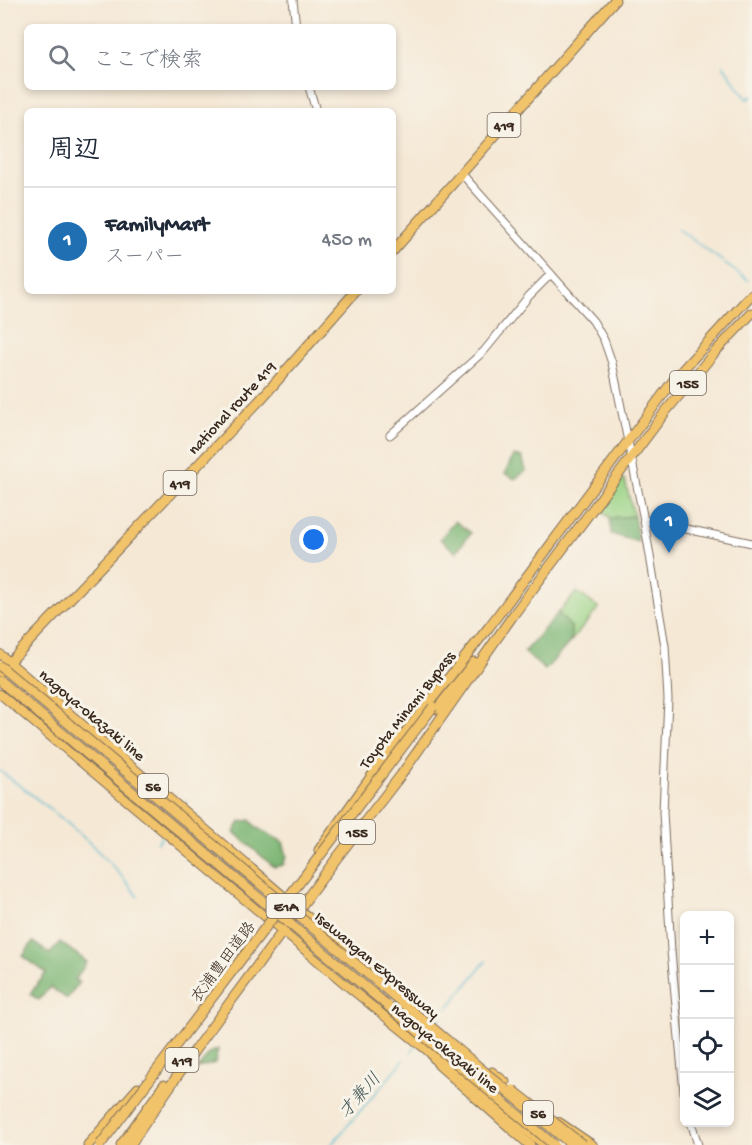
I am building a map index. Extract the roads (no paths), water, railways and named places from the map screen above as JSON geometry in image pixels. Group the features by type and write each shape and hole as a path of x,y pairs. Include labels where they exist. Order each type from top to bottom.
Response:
{"highway":[{"name":"419","path":"396,248 615,0"},
{"name":"national route 419","path":"0,672 4,664 261,399 353,294"},
{"name":"Toyota Minami Bypass","path":"88,1145 180,1038 381,764 516,591 628,437 702,347 752,294"},
{"name":"155","path":"130,1145 213,1025 401,775 514,614 695,374 752,313"},
{"path":"628,437 641,433 670,395 695,374"},
{"path":"565,525 591,502 620,464 631,461"},
{"name":"衣浦豊田道路","path":"102,1145 435,708 500,619 516,591"},
{"name":"衣浦豊田道路","path":"435,708 514,614"},
{"name":"Isewangan Expressway","path":"4,664 572,1145"},
{"name":"Isewangan Expressway","path":"0,681 554,1145"},
{"name":"衣浦豊田道路","path":"121,1145 192,1048 213,1025"},
{"path":"441,1031 583,1145"},
{"name":"419","path":"96,1145 125,1111 180,1038"},
{"path":"430,1053 439,1065 482,1099 530,1145"}],"main road":[{"name":"nagoya-okazaki line","path":"0,654 4,664 441,1031"},
{"name":"nagoya-okazaki line","path":"0,694 430,1053"},
{"name":"nagoya-okazaki line","path":"502,1082 578,1145"},
{"path":"502,1082 593,1145"},
{"name":"nagoya-okazaki line","path":"482,1099 544,1145"},
{"path":"482,1099 536,1145"}],"street":[{"path":"293,0 296,24"},
{"path":"310,90 315,108"},
{"path":"461,173 593,321 604,340 628,437 644,520 667,667 663,812 671,951 682,1073"},
{"path":"390,435 484,351 529,296 551,274"},
{"path":"644,520 752,543"},
{"path":"693,1127 698,1145"}],"waterway":[{"path":"723,65 747,99 752,96"},
{"path":"678,229 722,261"},
{"path":"725,264 748,280"},
{"path":"0,771 91,844 138,897"},
{"path":"182,806 187,800"},
{"path":"157,843 163,835"},
{"name":"才兼川","path":"447,1009 486,961"},
{"name":"才兼川","path":"437,1022 440,1018"},
{"name":"才兼川","path":"411,1052 416,1046"},
{"name":"才兼川","path":"331,1145 404,1060"}],"place":[{"name":"FamilyMart","path":"669,553"}]}
